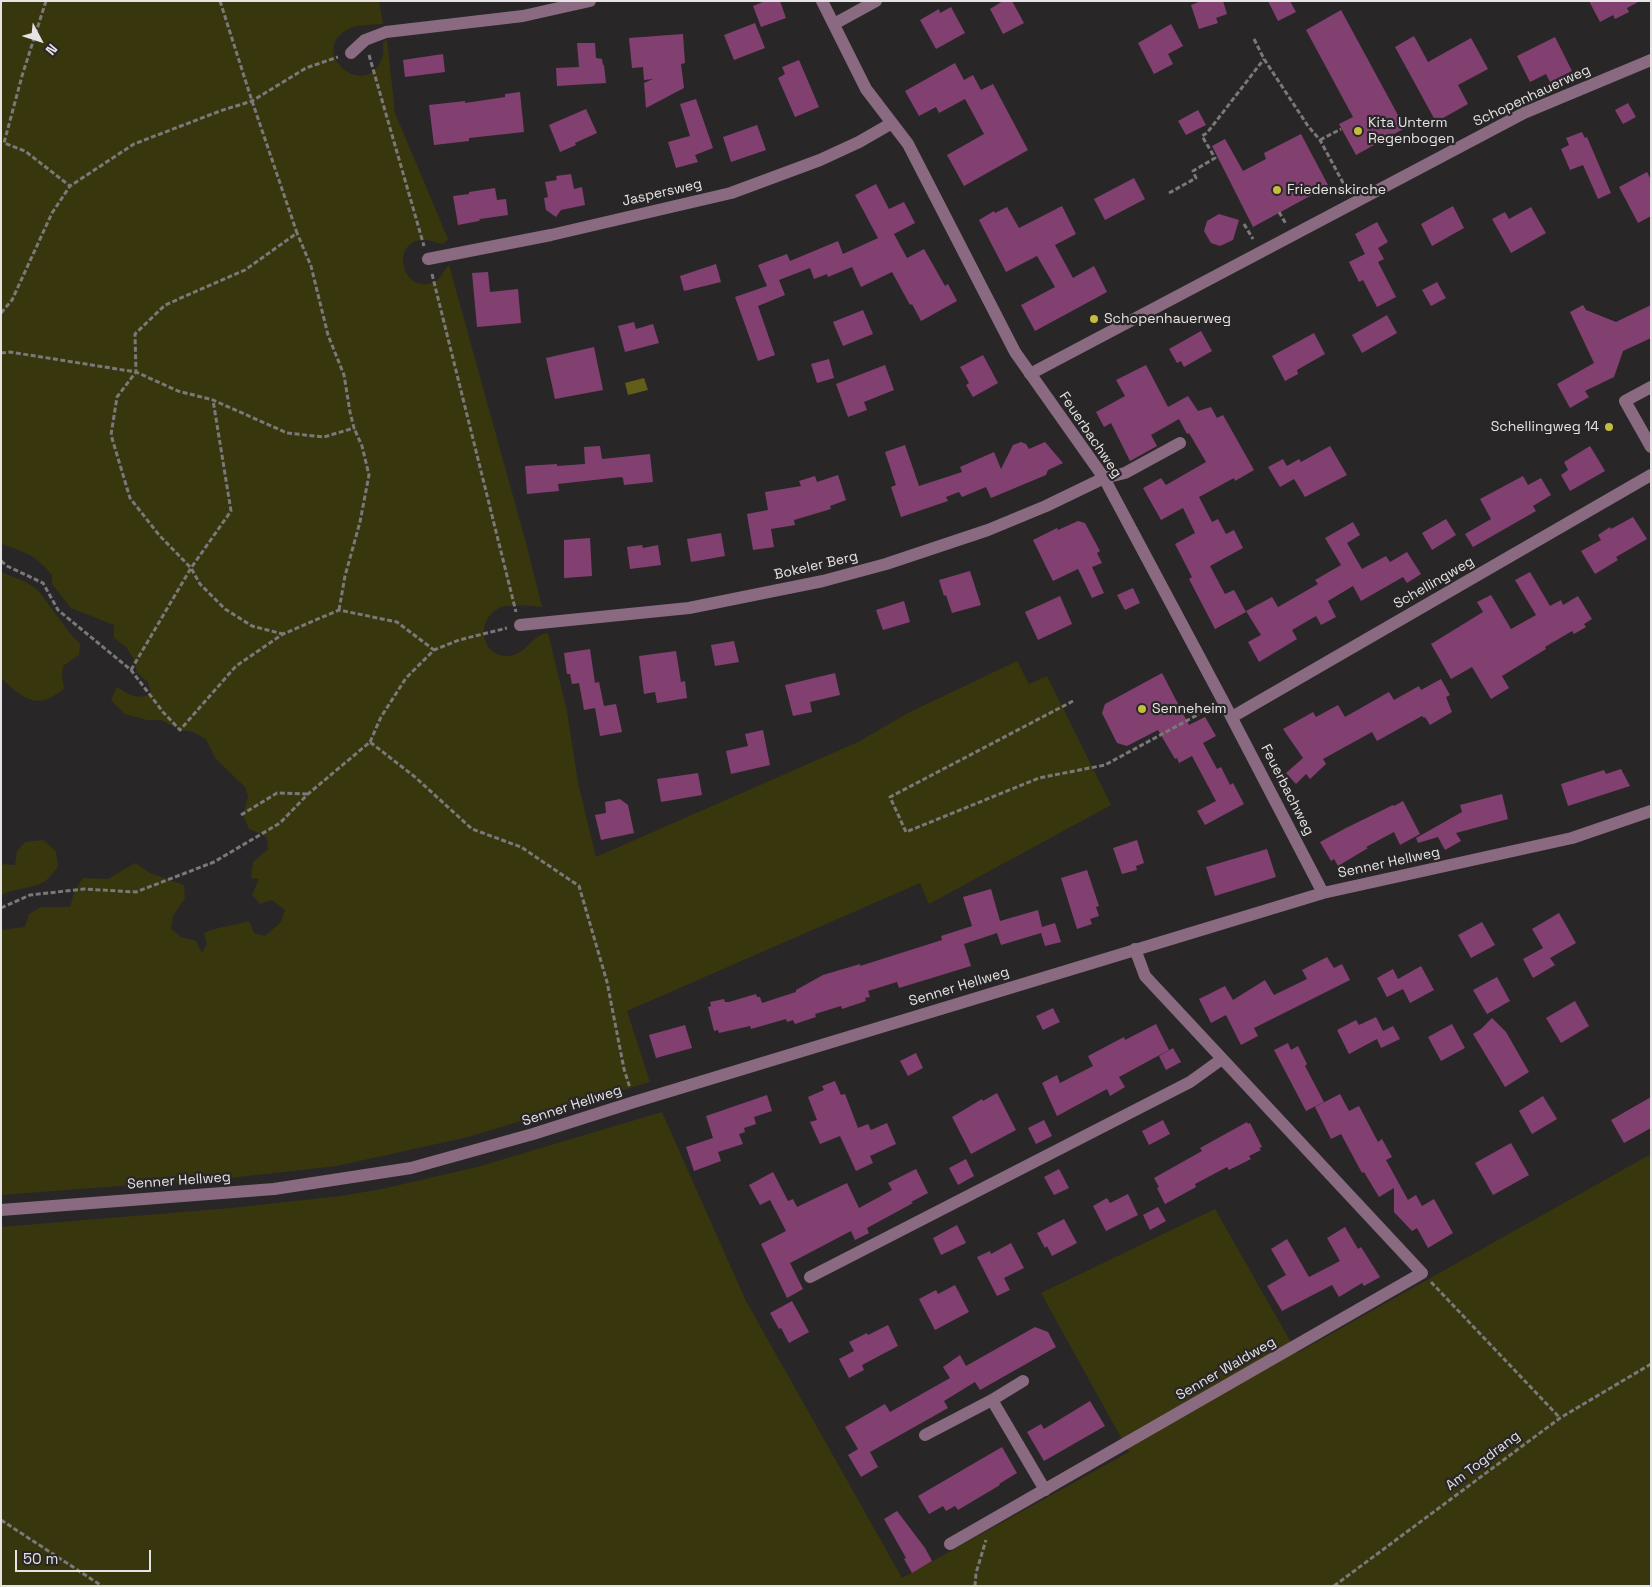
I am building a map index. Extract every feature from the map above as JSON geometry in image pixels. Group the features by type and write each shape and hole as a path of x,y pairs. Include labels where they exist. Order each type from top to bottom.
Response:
{"street":[{"path":"351,53 365,40 386,32 523,16 590,1"},
{"name":"Feuerbachweg","path":"822,1 866,89 908,144 1015,352 1104,478 1232,717 1323,893"},
{"path":"834,24 876,1"},
{"name":"Schopenhauerweg","path":"1030,374 1524,113 1651,60"},
{"name":"Jaspersweg","path":"428,259 551,235 731,192 820,160 859,142 892,122"},
{"path":"1651,387 1625,401 1651,447"},
{"name":"Bokeler Berg","path":"520,625 689,608 823,581 886,564 988,530 1046,506 1104,478 1125,473 1180,443"},
{"name":"Schellingweg","path":"1232,717 1651,475"},
{"name":"Senner Hellweg","path":"1,1210 274,1188 411,1168 533,1134 1323,893 1572,838 1651,811"},
{"path":"1135,949 1145,976 1422,1273"},
{"path":"810,1277 1190,1082 1222,1059"},
{"name":"Senner Waldweg","path":"950,1544 1422,1273"},
{"path":"925,1435 992,1400 1023,1381"},
{"path":"992,1400 1045,1490"}],"path":[{"path":"46,1 3,142 25,151 70,186"},
{"path":"220,1 297,233 311,266 328,335 344,374 350,412 354,428 362,446 369,475 360,522 345,576 339,610"},
{"path":"1254,39 1264,59 1308,126 1320,140 1354,203"},
{"path":"1,908 30,895 84,889 136,892 214,862 280,823 308,794 370,742 381,717 406,678 434,650 459,640 520,625 428,259 365,40"},
{"path":"1,313 12,300 52,213 70,186 134,144 220,111 252,101 306,68 351,53"},
{"path":"1169,193 1196,178 1193,171 1216,158 1202,136 1207,133 1264,59"},
{"path":"1320,140 1342,129"},
{"path":"283,634 252,626 224,609 200,584 191,568 159,535 130,498 111,435 117,397 136,372 135,334 165,305 245,270 297,233"},
{"path":"1,352 136,372 178,390 214,400 287,433 324,437 354,428"},
{"path":"131,670 156,624 191,568 231,511 214,400"},
{"path":"1,561 7,566 43,583 58,610 131,670 163,712 180,730 236,666 283,634 339,610 397,622 434,650"},
{"path":"1072,701 890,797 906,832 1039,778 1105,765 1223,701"},
{"path":"370,742 415,777 472,828 521,847 579,886 608,982 624,1069 634,1102"},
{"path":"241,815 277,793 308,794"},
{"path":"1422,1273 1560,1418"},
{"name":"Am Togdrang","path":"1334,1586 1560,1418 1651,1364"},
{"path":"1,1520 102,1586"},
{"path":"975,1586 976,1573 992,1520"}],"shaded area":[{"path":"1,1 379,1 383,24 363,25 345,31 336,41 333,51 337,61 344,70 354,75 365,75 375,70 382,58 383,43 387,39 395,113 448,239 443,244 420,240 411,244 405,250 404,268 408,276 415,282 423,284 437,281 449,265 542,607 514,606 499,608 492,613 484,627 486,643 497,654 513,655 523,650 537,638 548,633 567,711 578,783 596,857 858,742 908,713 1017,661 1029,684 1047,676 1111,805 929,904 920,883 627,1011 650,1082 468,1137 337,1166 229,1178 1,1195 1,930 25,927 29,914 41,907 70,907 74,892 83,878 108,879 135,863 150,873 184,885 185,898 173,916 171,929 181,937 196,941 202,953 207,944 204,933 249,921 254,933 265,936 281,922 285,910 272,900 260,904 252,895 259,879 251,878 253,862 268,849 267,838 249,829 243,815 248,797 245,787 215,758 206,739 193,732 180,730 161,720 147,720 125,714 111,700 117,687 138,697 151,694 148,682 137,673 134,659 126,647 114,638 114,625 71,608 52,584 52,575 41,563 23,552 1,544"},
{"path":"644,378 648,390 628,395 625,383"},
{"path":"1,572 26,582 38,590 80,644 79,655 63,666 64,689 46,700 38,701 24,697 1,678"},
{"path":"43,840 56,851 58,867 44,882 1,895 1,864 15,865 17,851 25,842"},
{"path":"662,1112 746,1301 902,1578 1129,1452 1041,1293 1215,1209 1297,1353 1651,1154 1651,1586 1,1586 1,1227 231,1208 341,1196 382,1189 477,1167"}],"building":[{"path":"765,1 780,1 786,18 761,27 753,6"},
{"path":"1003,1 1012,1 1024,23 1003,34 990,9"},
{"path":"1201,1 1223,1 1227,14 1216,18 1218,23 1199,29 1191,5"},
{"path":"1268,1 1290,1 1296,12 1278,21"},
{"path":"1589,1 1640,1 1627,8 1629,12 1615,19 1613,15 1600,22"},
{"path":"951,7 965,33 936,49 920,20 939,9 940,13"},
{"path":"1341,10 1405,128 1356,155 1339,124 1353,117 1306,30"},
{"path":"755,23 765,48 734,60 724,35"},
{"path":"1171,24 1183,46 1168,54 1173,64 1154,74 1138,43"},
{"path":"683,34 685,63 681,64 684,88 646,108 644,83 653,79 644,80 643,67 632,68 629,38"},
{"path":"1414,36 1428,62 1471,38 1488,69 1458,85 1468,104 1436,122 1395,47"},
{"path":"1555,37 1572,71 1550,82 1546,74 1530,82 1517,56"},
{"path":"577,43 595,43 596,58 602,59 606,83 557,86 556,68 579,67"},
{"path":"443,54 445,72 405,77 403,60"},
{"path":"799,60 819,107 795,117 778,78 785,74 782,67"},
{"path":"955,63 964,80 973,75 981,90 993,84 1028,150 964,186 947,155 984,134 965,99 939,113 936,107 919,116 905,91"},
{"path":"520,92 524,132 469,138 469,141 434,145 429,105 465,101 465,103 505,97 505,94"},
{"path":"696,99 713,148 695,155 698,162 676,168 668,142 690,136 680,104"},
{"path":"1628,103 1636,117 1623,124 1615,110"},
{"path":"586,109 597,133 560,152 549,125"},
{"path":"1198,110 1206,125 1186,135 1178,121"},
{"path":"757,125 766,150 731,162 723,137"},
{"path":"1582,132 1585,138 1587,137 1611,193 1598,199 1583,165 1570,170 1561,149 1569,145 1566,138"},
{"name":"Friedenskirche","path":"1301,134 1328,185 1253,227 1212,146 1225,139 1243,171 1266,159 1264,153"},
{"path":"1647,172 1651,180 1651,216 1638,223 1619,187"},
{"path":"571,174 574,189 582,187 585,205 561,210 556,217 546,210 544,198 548,197 545,182 557,180 556,176"},
{"path":"1134,178 1145,199 1105,220 1094,199"},
{"path":"876,184 889,209 904,202 915,223 894,234 907,258 924,249 945,286 948,284 957,301 921,321 892,272 861,287 852,267 828,277 827,274 814,279 810,268 779,280 785,295 758,306 775,355 758,361 735,297 767,286 758,265 787,254 790,261 838,241 843,254 878,238 855,195"},
{"path":"495,188 497,200 506,199 508,215 480,219 479,221 458,225 453,196"},
{"path":"1062,206 1076,234 1055,245 1073,278 1094,266 1107,292 1035,331 1021,305 1055,287 1037,256 1006,272 979,220 994,211 995,213 1007,207 1019,228"},
{"path":"1453,206 1464,228 1432,246 1421,224"},
{"path":"1531,207 1546,233 1511,253 1492,219 1505,212 1509,219"},
{"path":"1219,214 1239,220 1233,240 1220,246 1211,243 1204,231 1207,221"},
{"path":"1377,222 1388,242 1378,248 1384,259 1378,262 1396,297 1377,307 1363,280 1359,282 1349,262 1365,254 1355,234"},
{"path":"716,264 721,282 684,291 680,276"},
{"path":"488,272 490,292 518,289 521,323 477,327 472,273"},
{"path":"1437,282 1446,298 1431,306 1422,290"},
{"path":"1583,305 1586,310 1616,322 1651,305 1651,338 1623,351 1614,377 1585,391 1589,397 1570,408 1557,384 1594,363 1570,312"},
{"path":"863,310 873,334 843,346 833,322"},
{"path":"1387,315 1397,333 1362,353 1352,335"},
{"path":"634,322 636,329 653,324 659,343 625,352 618,326"},
{"path":"1201,331 1212,351 1184,367 1181,361 1177,363 1169,349"},
{"path":"1314,333 1325,354 1297,370 1298,374 1285,381 1272,356"},
{"path":"594,347 603,390 555,399 546,358"},
{"path":"983,355 998,383 973,397 966,385 969,383 960,367"},
{"path":"829,359 834,378 817,383 811,364"},
{"path":"885,365 894,390 864,402 867,410 848,417 836,384"},
{"path":"1146,365 1168,407 1188,396 1198,411 1211,407 1217,418 1223,415 1254,470 1235,481 1234,478 1199,497 1212,522 1218,519 1226,534 1234,530 1243,548 1210,566 1225,594 1234,590 1246,612 1215,629 1189,579 1192,577 1175,544 1195,533 1183,508 1161,520 1143,488 1161,478 1166,485 1206,462 1179,419 1151,435 1157,446 1130,461 1111,423 1104,427 1096,412 1125,396 1116,380"},
{"path":"1021,442 1026,444 1029,449 1045,442 1063,463 1048,470 1046,475 991,498 986,487 962,497 959,492 946,497 948,501 901,517 891,487 896,485 885,452 905,445 919,486 962,472 960,467 994,452 1001,469 1013,445"},
{"path":"600,446 602,459 650,454 653,482 624,485 623,478 621,477 558,484 559,491 527,494 525,466 585,464 584,447"},
{"path":"1330,446 1347,475 1305,497 1294,479 1280,487 1268,467 1283,459 1287,466 1299,459 1301,462"},
{"path":"1590,446 1605,471 1570,491 1561,475 1568,470 1564,462"},
{"path":"838,475 846,500 830,506 831,509 794,520 795,525 771,529 774,547 753,550 747,514 768,510 765,492 801,486 799,481 815,476 817,482"},
{"path":"1523,476 1528,485 1541,478 1551,495 1533,506 1536,511 1473,547 1465,534 1491,519 1480,499"},
{"path":"1633,517 1647,539 1616,557 1618,560 1595,574 1581,551 1601,540 1598,535 1610,527 1611,529"},
{"path":"1446,519 1456,535 1432,550 1422,533"},
{"path":"1078,521 1085,523 1100,551 1097,553 1102,563 1092,567 1104,593 1092,598 1078,569 1053,581 1033,540 1057,528 1058,530"},
{"path":"1353,522 1360,535 1347,543 1362,569 1386,556 1390,562 1407,552 1421,574 1407,583 1403,577 1361,601 1353,586 1328,601 1336,617 1321,625 1316,616 1292,630 1297,639 1259,662 1248,642 1261,635 1246,611 1272,597 1278,607 1318,584 1315,580 1341,565 1325,538"},
{"path":"721,533 725,556 691,562 687,539"},
{"path":"590,538 592,576 564,578 564,540"},
{"path":"642,545 643,548 658,545 661,565 630,569 627,547"},
{"path":"970,571 981,605 952,613 939,580"},
{"path":"1530,572 1550,606 1561,600 1563,605 1578,596 1592,619 1584,624 1586,627 1574,634 1572,631 1502,676 1509,688 1491,699 1472,667 1451,679 1431,644 1483,612 1477,602 1491,595 1511,629 1536,615 1515,580"},
{"path":"1133,588 1140,603 1125,610 1117,595"},
{"path":"1060,596 1072,624 1038,640 1025,612"},
{"path":"904,601 910,622 883,630 876,610"},
{"path":"734,641 739,662 715,666 711,645"},
{"path":"590,649 595,683 599,682 604,706 616,704 622,732 600,736 595,708 584,710 579,683 572,684 570,674 567,674 564,653"},
{"path":"676,651 681,682 685,681 687,698 657,703 655,692 644,694 639,656"},
{"path":"835,673 840,695 810,702 812,712 793,716 785,685"},
{"path":"1162,673 1189,725 1205,717 1216,736 1203,743 1217,769 1221,767 1230,785 1233,783 1244,804 1205,825 1197,811 1216,801 1192,756 1179,763 1158,730 1127,746 1117,743 1102,713 1105,704"},
{"path":"1441,679 1450,695 1446,697 1452,712 1430,725 1425,717 1422,716 1377,741 1372,732 1323,759 1326,764 1310,779 1306,774 1296,784 1286,773 1303,758 1283,729 1313,712 1316,717 1338,705 1345,717 1389,692 1394,700 1419,686 1421,690"},
{"path":"763,730 770,765 731,774 726,751 748,746 745,734"},
{"path":"1621,769 1630,786 1568,806 1561,784 1604,770 1606,774"},
{"path":"698,773 702,795 661,802 657,779"},
{"path":"1502,794 1508,819 1456,833 1461,841 1445,850 1438,837 1418,843 1416,838 1462,812 1460,805"},
{"path":"620,799 628,805 634,833 601,840 595,815 606,813 605,802"},
{"path":"1403,801 1420,834 1400,845 1394,832 1366,847 1368,848 1338,866 1334,859 1331,861 1320,842"},
{"path":"1137,840 1144,863 1136,866 1137,870 1122,874 1113,848"},
{"path":"1267,849 1276,877 1215,896 1206,867"},
{"path":"1087,870 1099,906 1096,907 1099,916 1090,919 1092,924 1077,929 1061,878"},
{"path":"991,889 1000,921 1038,910 1042,927 1055,923 1061,942 1045,946 1041,933 1001,945 997,933 964,944 971,966 899,988 897,982 868,991 870,997 865,998 866,1001 842,1009 841,1006 815,1014 816,1017 795,1024 793,1020 787,1022 786,1019 751,1029 750,1026 719,1033 718,1030 714,1031 708,1007 711,1006 710,1002 724,999 725,1002 729,1002 756,994 757,997 760,997 762,1003 796,992 796,990 823,975 860,964 860,966 942,940 941,936 972,926 963,897"},
{"path":"1559,913 1576,943 1550,958 1555,965 1533,978 1523,959 1543,948 1532,929"},
{"path":"1482,922 1495,945 1471,958 1458,935"},
{"path":"1327,957 1334,968 1342,964 1350,980 1254,1028 1258,1036 1241,1045 1226,1015 1211,1023 1199,999 1225,986 1233,1000 1265,980 1274,995 1307,979 1302,970"},
{"path":"1421,966 1434,990 1410,1003 1403,989 1387,997 1377,978 1393,969 1398,979"},
{"path":"1497,977 1510,1001 1487,1014 1473,990"},
{"path":"1575,1001 1589,1026 1561,1043 1546,1018"},
{"path":"1053,1008 1060,1022 1043,1030 1036,1016"},
{"path":"1376,1017 1383,1031 1393,1026 1400,1039 1381,1048 1377,1039 1349,1054 1337,1030 1356,1020 1359,1025"},
{"path":"1492,1018 1506,1032 1529,1072 1505,1087 1473,1034"},
{"path":"1156,1024 1169,1050 1119,1077 1125,1087 1110,1096 1107,1089 1057,1116 1042,1083 1057,1075 1060,1083 1093,1066 1088,1056 1124,1037 1125,1040"},
{"path":"1452,1024 1465,1048 1441,1061 1428,1037"},
{"path":"685,1025 692,1048 656,1058 649,1035"},
{"path":"1288,1043 1291,1050 1298,1046 1307,1064 1305,1066 1324,1102 1306,1111 1274,1050"},
{"path":"1173,1048 1181,1062 1166,1070 1159,1056"},
{"path":"916,1053 923,1068 908,1076 900,1061"},
{"path":"835,1081 841,1095 845,1094 858,1128 868,1124 871,1130 887,1123 896,1144 870,1156 873,1163 856,1171 840,1136 820,1144 810,1122 817,1120 808,1097 824,1090 822,1086"},
{"path":"997,1093 1016,1130 971,1154 952,1117 982,1099 983,1101"},
{"path":"1340,1094 1349,1111 1359,1106 1378,1142 1382,1139 1392,1157 1386,1160 1408,1200 1416,1195 1422,1206 1434,1199 1453,1233 1428,1248 1417,1228 1412,1231 1394,1212 1394,1188 1379,1197 1364,1172 1362,1173 1341,1134 1331,1139 1315,1107"},
{"path":"767,1095 772,1111 754,1117 756,1124 744,1128 745,1132 739,1134 743,1144 718,1152 721,1161 694,1171 686,1147 713,1138 706,1116"},
{"path":"1543,1096 1557,1119 1532,1134 1519,1111"},
{"path":"1651,1097 1651,1128 1624,1143 1611,1120"},
{"path":"1044,1120 1052,1136 1036,1144 1028,1128"},
{"path":"1163,1120 1170,1134 1149,1145 1142,1131"},
{"path":"1247,1122 1248,1124 1250,1123 1262,1147 1259,1148 1261,1150 1249,1156 1251,1159 1229,1170 1227,1167 1195,1184 1196,1187 1165,1204 1154,1178 1202,1151 1200,1148"},
{"path":"1511,1143 1529,1175 1493,1195 1475,1163"},
{"path":"966,1159 974,1176 958,1185 949,1168"},
{"path":"916,1169 928,1193 867,1228 869,1233 855,1240 851,1231 790,1263 803,1289 787,1298 761,1244 786,1231 770,1200 760,1205 749,1185 773,1172 788,1201 793,1199 797,1207 847,1183 859,1208 892,1190 888,1183"},
{"path":"1059,1169 1069,1188 1054,1195 1044,1177"},
{"path":"1128,1194 1138,1215 1106,1231 1093,1206 1107,1198 1110,1203"},
{"path":"1158,1207 1166,1221 1150,1230 1143,1215"},
{"path":"1064,1219 1077,1243 1052,1256 1037,1233"},
{"path":"957,1225 966,1243 941,1255 933,1238"},
{"path":"1345,1227 1358,1249 1361,1247 1380,1277 1364,1286 1362,1283 1339,1297 1332,1285 1282,1311 1267,1286 1286,1275 1271,1249 1287,1239 1309,1277 1340,1261 1327,1238"},
{"path":"1011,1243 1024,1268 1004,1278 1010,1290 997,1296 977,1257 990,1251 991,1254"},
{"path":"955,1285 969,1312 935,1330 919,1299 936,1290 938,1294"},
{"path":"792,1301 809,1332 789,1343 770,1313"},
{"path":"888,1325 898,1346 862,1365 864,1370 849,1378 839,1359 854,1351 849,1342"},
{"path":"1035,1327 1048,1332 1056,1347 980,1390 975,1382 944,1401 948,1408 870,1452 878,1467 861,1477 848,1455 858,1449 845,1427 885,1404 890,1412 950,1378 943,1367 960,1355 966,1366"},
{"path":"1090,1401 1105,1426 1044,1461 1027,1432 1041,1424 1044,1429"},
{"path":"1002,1447 1017,1473 958,1510 955,1506 946,1511 943,1506 929,1514 918,1496"},
{"path":"897,1511 925,1548 932,1561 912,1573 904,1559 906,1558 884,1519"}],"place":[{"name":"Kita Unterm Regenbogen","path":"1358,131"},
{"name":"Friedenskirche","path":"1277,190"},
{"name":"Schopenhauerweg","path":"1094,319"},
{"name":"Schellingweg 14","path":"1609,427"},
{"name":"Senneheim","path":"1142,709"}]}
